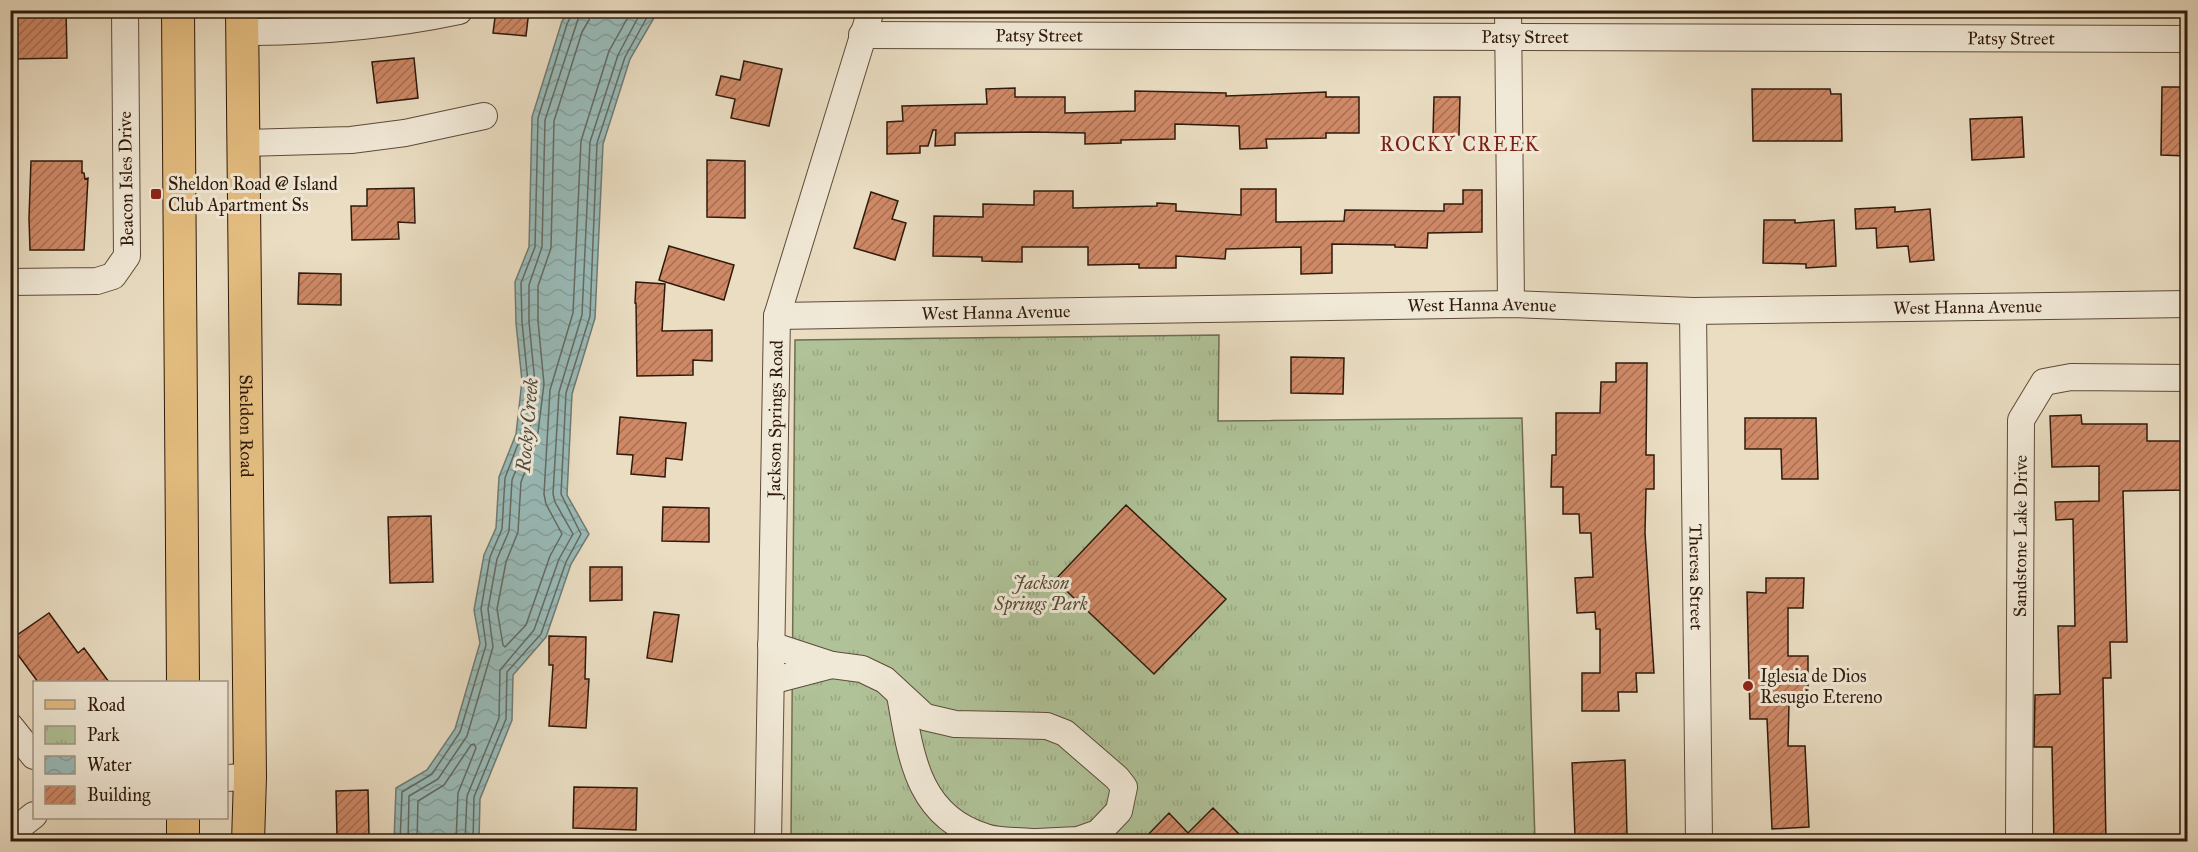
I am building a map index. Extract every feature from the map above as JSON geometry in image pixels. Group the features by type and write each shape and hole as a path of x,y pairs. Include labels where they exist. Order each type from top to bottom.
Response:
{"main road":[{"path":"178,10 183,681"},
{"name":"Sheldon Road","path":"242,21 244,143 238,777 248,842"},
{"path":"183,819 183,842"}],"street":[{"name":"Beacon Isles Drive","path":"10,282 97,281 113,276 127,256 124,10"},
{"name":"Jackson Springs Road","path":"768,842 777,316 871,10"},
{"path":"1508,10 1511,304"},
{"path":"242,21 308,32 418,20 459,11"},
{"name":"Patsy Street","path":"862,35 2187,39"},
{"path":"244,143 351,140 405,133 484,116"},
{"name":"West Hanna Avenue","path":"777,316 1511,304 1693,311 2187,304"},
{"name":"Theresa Street","path":"1693,311 1700,842"},
{"name":"Sandstone Lake Drive","path":"2019,842 2021,420 2044,382 2071,377 2187,378"},
{"path":"771,645 832,665 862,669 885,680 925,717 955,724 1047,726 1065,733 1117,778 1124,788 1119,811 1098,833 1078,840 1037,842"},
{"path":"771,681 832,665"},
{"path":"900,695 911,758 922,785 938,810 963,829 987,838 1031,842"},
{"path":"10,726 33,755"},
{"path":"10,834 33,816"}],"green space":[{"name":"Jackson Springs Park","path":"1219,335 1218,421 1522,418 1535,841 791,842 795,340"}],"water":[{"name":"Rocky Creek","path":"569,11 658,11 630,59 603,144 595,318 572,394 567,495 589,534 571,564 546,637 513,675 512,720 480,799 479,841 394,841 396,788 427,770 455,729 480,643 474,610 484,555 496,528 499,477 516,434 522,381 516,323 515,282 529,247 532,117 562,21"}],"building":[{"path":"10,10 66,10 67,58 10,59"},
{"path":"496,10 529,10 526,36 493,33"},
{"path":"414,58 418,98 377,103 372,62"},
{"path":"744,61 782,69 769,126 731,118 735,99 716,95 721,76 740,80"},
{"path":"2162,87 2187,87 2187,156 2161,155"},
{"path":"1015,88 1015,97 1065,97 1065,113 1135,111 1135,91 1226,93 1226,96 1326,92 1326,97 1359,97 1359,133 1326,133 1326,138 1266,139 1267,148 1240,149 1239,126 1175,124 1175,139 1121,140 1121,143 1085,144 1085,133 955,133 955,145 935,146 936,130 933,130 928,146 920,146 920,153 887,154 887,122 903,121 902,106 987,104 986,89"},
{"path":"1752,89 1830,89 1831,94 1841,94 1842,141 1753,141"},
{"path":"1434,97 1460,97 1459,135 1433,134"},
{"path":"2022,117 2024,157 1972,160 1970,119"},
{"path":"707,160 745,161 745,218 707,217"},
{"path":"31,161 82,161 82,173 85,179 88,178 84,250 30,250"},
{"path":"414,188 415,223 398,222 399,239 352,240 351,206 367,206 367,189"},
{"path":"1241,189 1276,189 1276,222 1344,221 1345,210 1444,211 1444,204 1463,204 1463,190 1482,190 1482,232 1428,233 1427,248 1332,244 1332,273 1301,274 1301,247 1226,249 1225,259 1176,256 1176,268 1139,268 1139,264 1088,265 1088,247 1022,247 1022,262 982,261 982,257 933,256 934,216 983,217 983,204 1034,205 1034,191 1073,191 1073,208 1157,206 1157,203 1176,204 1176,211 1241,215"},
{"path":"871,192 898,201 892,219 906,223 895,260 854,248"},
{"path":"1895,207 1895,212 1930,209 1934,260 1910,262 1908,246 1877,248 1876,228 1856,229 1855,209"},
{"path":"1764,220 1795,220 1795,223 1834,220 1836,266 1806,268 1806,264 1763,263"},
{"path":"669,246 734,265 724,300 659,280"},
{"path":"299,273 341,274 341,305 298,304"},
{"path":"636,282 665,284 662,331 712,330 712,361 693,360 693,375 637,376"},
{"path":"1291,357 1344,358 1343,394 1291,393"},
{"path":"1616,363 1647,363 1646,455 1654,455 1654,489 1646,489 1645,533 1654,673 1636,673 1637,692 1618,692 1619,711 1582,711 1582,673 1600,673 1600,629 1596,629 1595,612 1577,613 1575,578 1593,577 1591,533 1580,533 1579,514 1563,514 1563,487 1551,487 1552,455 1556,455 1556,413 1600,413 1601,382 1616,382"},
{"path":"2081,415 2082,424 2147,424 2147,441 2187,441 2187,490 2123,491 2127,642 2110,642 2111,678 2103,678 2106,842 2054,842 2052,747 2034,747 2035,695 2060,694 2058,626 2075,626 2073,519 2056,520 2055,502 2099,501 2099,466 2052,467 2050,416"},
{"path":"620,417 686,423 682,460 666,458 665,477 631,474 633,455 617,454"},
{"path":"1745,418 1816,418 1818,479 1782,479 1781,449 1745,449"},
{"path":"1126,505 1226,599 1154,674 1055,580"},
{"path":"663,507 709,508 709,542 662,541"},
{"path":"431,516 433,582 390,583 388,517"},
{"path":"590,567 622,567 622,600 590,601"},
{"path":"1766,578 1804,578 1803,608 1788,608 1788,656 1808,656 1808,703 1789,703 1788,746 1805,746 1809,827 1772,829 1767,719 1750,719 1747,592 1766,593"},
{"path":"654,612 679,615 672,662 647,658"},
{"path":"49,613 78,653 84,648 108,681 37,681 10,644 10,640"},
{"path":"549,636 586,637 585,679 589,679 586,728 549,726 553,665 549,665"},
{"path":"1625,760 1627,834 1575,836 1572,763"},
{"path":"574,787 637,788 636,830 573,828"},
{"path":"368,790 369,836 337,837 336,791"},
{"path":"1213,808 1247,842 1141,842 1169,813 1188,833"}],"place":[{"name":"Sheldon Road @ Island Club Apartment Ss","path":"156,194"},
{"name":"Iglesia de Dios Resugio Etereno","path":"1748,686"}],"district":[{"name":"ROCKY CREEK","path":"1460,144"}]}
